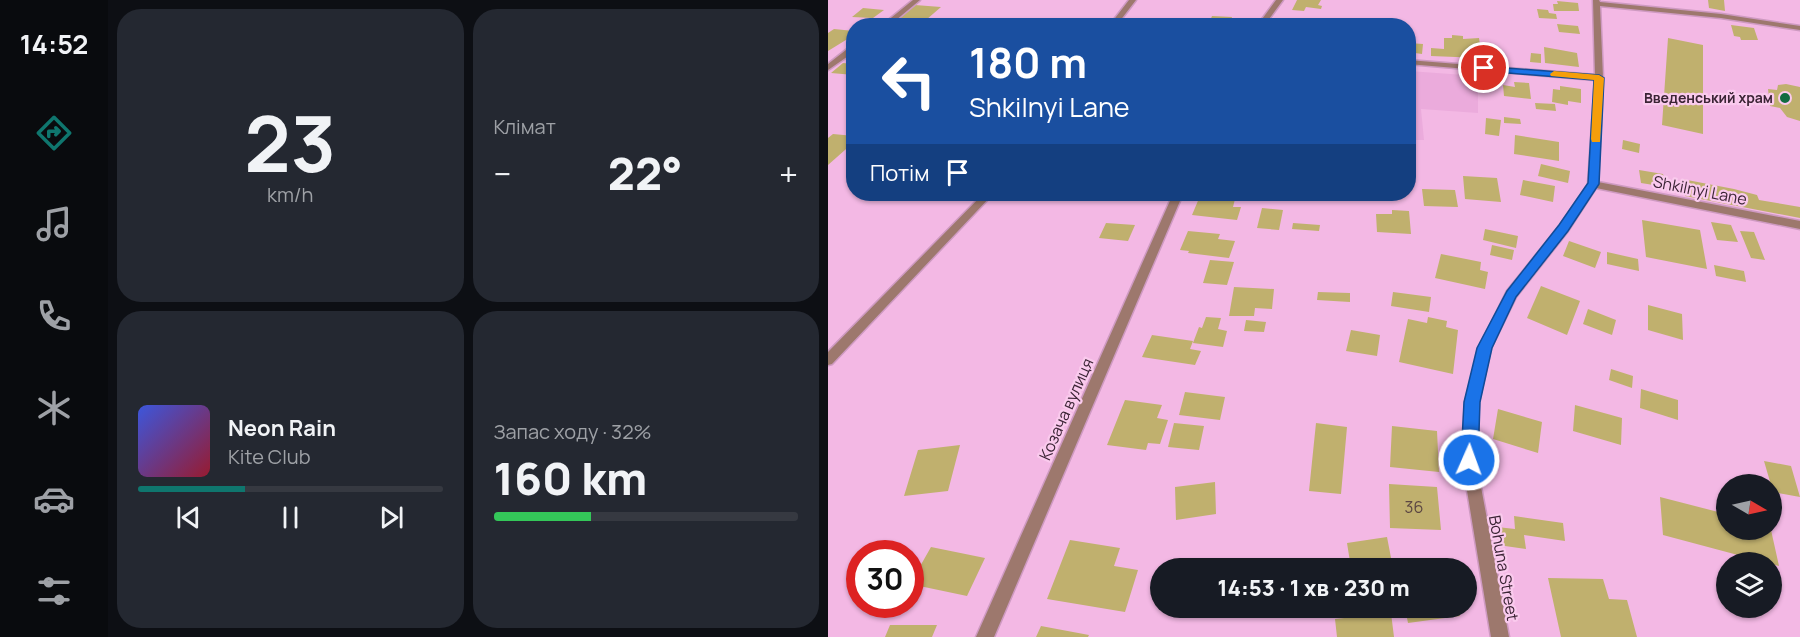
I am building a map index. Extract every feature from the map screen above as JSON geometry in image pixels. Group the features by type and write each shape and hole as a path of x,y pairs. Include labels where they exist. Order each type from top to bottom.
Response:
{"street":[{"path":"894,18 917,0"},
{"path":"1118,18 1133,0"},
{"path":"1266,18 1280,0"},
{"path":"1593,184 1599,78 1596,2 1722,16 1800,28"},
{"path":"828,68 846,54"},
{"path":"1416,63 1599,78"},
{"name":"Shkilnyi Lane","path":"1593,184 1800,225"},
{"name":"Bohuna Street","path":"1500,637 1469,460 1472,402 1485,348 1511,294 1564,228 1593,184"},
{"path":"828,360 981,201"},
{"name":"Козача вулиця","path":"985,637 1175,201"}],"shaded area":[{"path":"1416,72 1478,76 1478,113 1421,109 1424,140 1416,140"}],"building":[{"path":"1297,0 1321,0 1318,5 1322,6 1321,9 1306,7 1304,11 1292,10"},
{"path":"1708,0 1724,0 1725,11 1709,8"},
{"path":"1557,1 1578,3 1579,11 1554,11 1553,4 1558,4"},
{"path":"915,5 941,7 928,18 900,18"},
{"path":"863,8 884,10 873,18 852,17"},
{"path":"1537,9 1548,10 1549,13 1556,14 1557,19 1539,18"},
{"path":"1212,16 1232,17 1232,18 1211,18"},
{"path":"1557,24 1578,26 1580,34 1559,32"},
{"path":"1731,25 1754,28 1758,40 1741,40 1740,37 1734,36"},
{"path":"834,29 846,30 846,40 828,51 828,33"},
{"path":"1452,35 1463,36 1463,39 1479,38 1480,45 1474,45 1474,50 1479,51 1480,58 1431,56 1431,48 1444,49 1444,38 1452,38"},
{"path":"1668,38 1703,45 1703,134 1662,125"},
{"path":"1416,44 1423,44 1422,54 1416,53"},
{"path":"1544,47 1577,53 1579,67 1545,63"},
{"path":"1531,53 1541,54 1541,63 1530,62"},
{"path":"843,63 846,63 846,74 831,73"},
{"path":"1514,82 1529,83 1531,99 1504,96 1503,85 1515,87"},
{"name":"Введенський храм","path":"1778,85 1800,87 1800,121 1787,117 1780,108 1770,106 1768,89 1777,90"},
{"path":"1560,86 1581,89 1581,103 1568,101 1568,105 1552,102 1553,89 1560,90"},
{"path":"1535,103 1555,104 1556,111 1536,109"},
{"path":"1504,117 1520,119 1521,124 1504,123"},
{"path":"1486,118 1501,120 1499,136 1485,134"},
{"path":"833,134 846,135 846,149 828,165 828,138"},
{"path":"1515,135 1559,142 1559,161 1514,154"},
{"path":"1623,140 1640,144 1639,153 1622,149"},
{"path":"1541,164 1570,171 1568,183 1538,176"},
{"path":"1639,170 1663,174 1666,187 1641,183"},
{"path":"1463,176 1497,178 1501,202 1465,199"},
{"path":"1682,179 1757,195 1759,200 1800,207 1800,218 1685,196"},
{"path":"1523,180 1555,186 1553,202 1520,195"},
{"path":"1422,189 1455,190 1458,207 1424,206"},
{"path":"1198,201 1234,201 1233,207 1241,207 1237,220 1192,215"},
{"path":"1262,208 1283,210 1279,230 1257,228"},
{"path":"1392,210 1409,211 1411,234 1377,232 1376,214 1392,214"},
{"path":"1642,220 1700,230 1707,269 1646,257"},
{"path":"1711,222 1731,225 1738,242 1717,240"},
{"path":"1106,223 1135,225 1128,241 1099,238"},
{"path":"1293,223 1320,225 1319,231 1292,229"},
{"path":"1485,229 1518,236 1516,248 1483,240"},
{"path":"1188,231 1220,234 1218,239 1235,241 1229,258 1180,250"},
{"path":"1740,231 1754,232 1765,260 1751,258"},
{"path":"1569,241 1601,252 1595,268 1563,256"},
{"path":"1492,245 1514,250 1512,260 1490,255"},
{"path":"1607,252 1638,259 1639,271 1607,264"},
{"path":"1441,254 1481,262 1480,270 1488,272 1485,289 1435,278"},
{"path":"1210,260 1234,262 1227,285 1203,283"},
{"path":"1714,265 1744,271 1746,282 1716,276"},
{"path":"1541,286 1580,301 1567,335 1527,318"},
{"path":"1234,287 1274,289 1272,309 1255,308 1254,316 1229,316"},
{"path":"1318,292 1350,293 1350,302 1317,300"},
{"path":"1393,292 1431,297 1429,312 1391,306"},
{"path":"1648,305 1682,314 1683,340 1648,330"},
{"path":"1588,309 1616,320 1612,335 1583,324"},
{"path":"1206,317 1221,318 1218,329 1227,331 1223,347 1193,343"},
{"path":"1428,317 1447,321 1446,327 1458,330 1453,374 1399,362 1408,319 1427,323"},
{"path":"1246,320 1266,322 1264,332 1244,331"},
{"path":"1351,330 1380,335 1377,356 1346,351"},
{"path":"1152,335 1193,341 1190,349 1201,351 1195,365 1142,357"},
{"path":"1611,369 1633,376 1632,388 1609,380"},
{"path":"1641,389 1678,400 1678,420 1640,408"},
{"path":"1185,392 1225,397 1220,420 1179,415"},
{"path":"1125,400 1162,405 1157,418 1168,420 1160,444 1148,443 1146,450 1107,445"},
{"path":"1575,405 1622,418 1621,445 1573,431"},
{"path":"1498,409 1542,422 1538,453 1493,439"},
{"path":"1174,423 1204,426 1199,450 1168,447"},
{"path":"1316,423 1347,427 1341,494 1309,491"},
{"path":"1392,426 1437,431 1439,472 1390,467"},
{"path":"960,445 948,491 904,496 918,450"},
{"path":"1764,461 1791,466 1800,497 1782,494 1782,474 1768,474"},
{"path":"1215,482 1216,514 1176,520 1175,487"},
{"path":"1389,484 1437,487 1441,530 1390,528"},
{"path":"1660,497 1716,511 1716,540 1773,540 1776,552 1727,552 1663,535"},
{"path":"1514,516 1563,523 1565,541 1524,535 1526,549 1498,545 1497,527 1515,529"},
{"path":"1387,537 1391,558 1349,558 1347,543"},
{"path":"1070,540 1120,548 1114,566 1138,570 1125,612 1047,599"},
{"path":"931,547 985,558 967,596 924,587 924,559"},
{"path":"1548,578 1603,579 1609,599 1627,600 1637,637 1561,637"},
{"path":"1392,618 1394,637 1337,637 1335,619"},
{"path":"1407,618 1445,618 1408,623"},
{"path":"890,625 937,625 932,637 885,637"},
{"path":"1041,626 1089,635 1088,637 1036,637"}],"slow traffic":[{"path":"1554,74 1599,78 1596,139"}],"place":[{"name":"Введенський храм","path":"1785,98"}],"route":[{"path":"1469,460 1472,402 1485,348 1511,294 1564,228 1593,184 1599,78 1484,68"}]}
